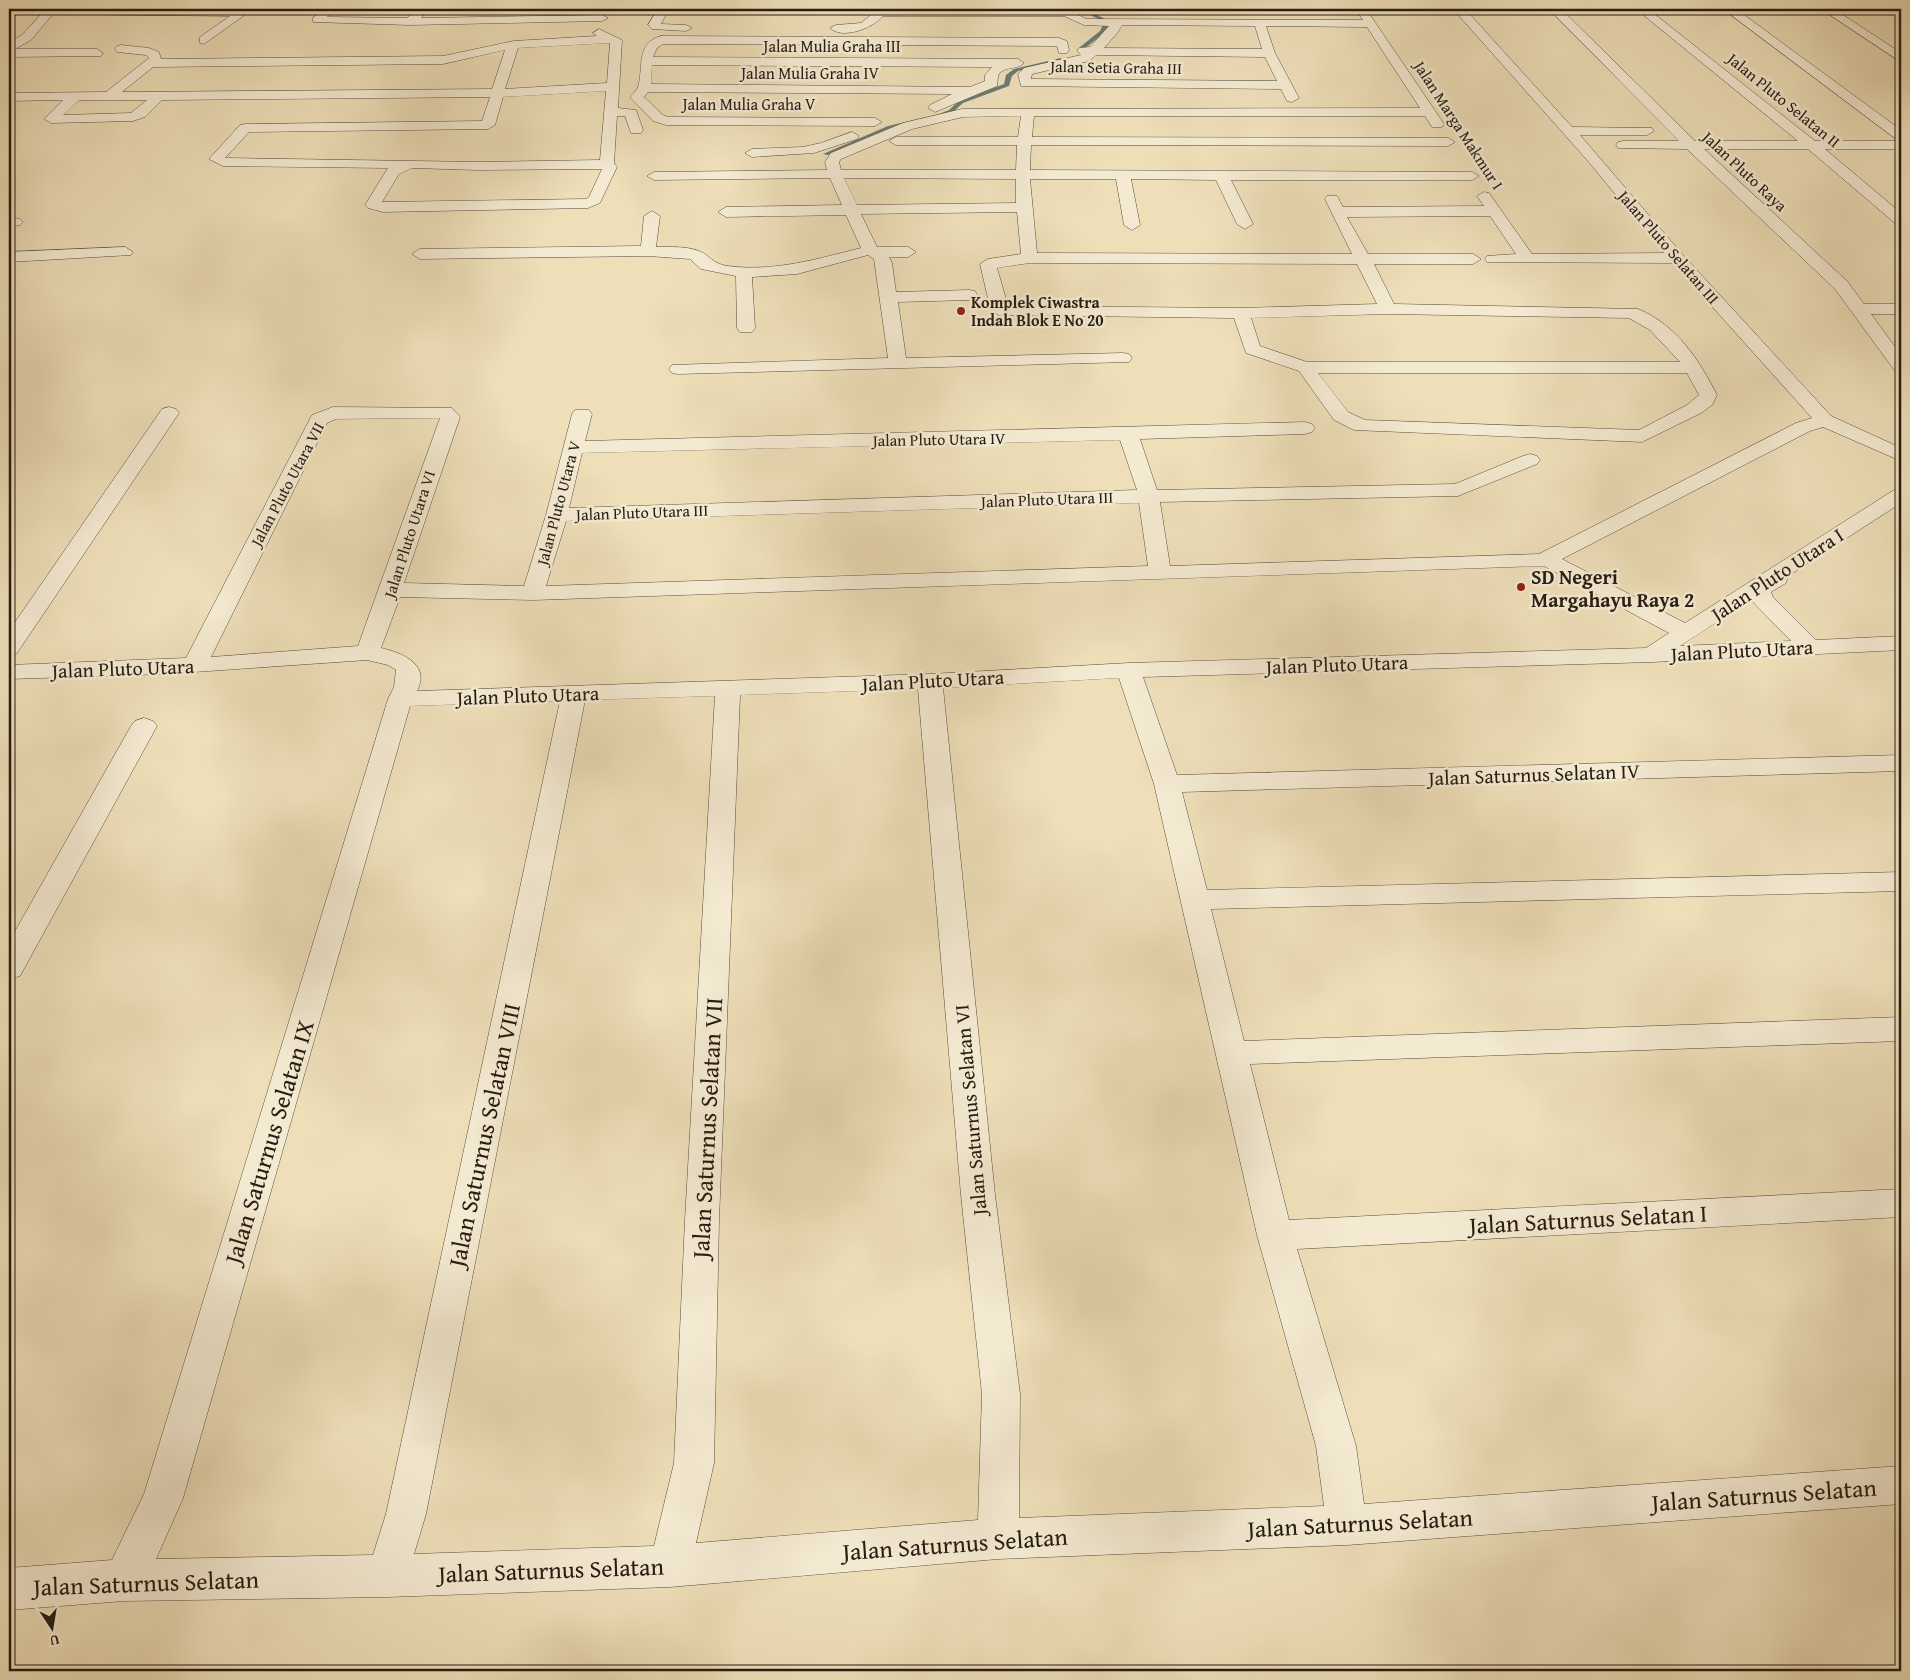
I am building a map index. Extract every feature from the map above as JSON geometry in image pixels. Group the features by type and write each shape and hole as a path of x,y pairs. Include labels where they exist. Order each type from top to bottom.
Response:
{"street":[{"path":"329,9 317,20 493,22 503,19 605,14"},
{"path":"410,22 424,9"},
{"path":"503,19 512,9"},
{"path":"663,9 654,25 656,27 702,28"},
{"path":"1112,9 1117,22"},
{"name":"Jalan Marga Makmur I","path":"1361,9 1527,259"},
{"name":"Jalan Pluto Selatan III","path":"1459,9 1592,157 1677,258 1824,420 1901,455"},
{"name":"Jalan Pluto Raya","path":"1555,9 1692,146 1841,285 1901,368"},
{"name":"Jalan Pluto Selatan II","path":"1642,9 1812,145 1901,221"},
{"path":"1729,9 1901,136"},
{"path":"1827,9 1901,58"},
{"path":"9,48 27,37 51,10 244,11"},
{"path":"204,40 244,11"},
{"path":"821,28 866,26 872,24 877,12 1056,12 1067,13 1084,22 1371,24"},
{"path":"393,171 374,205 383,207 588,203 595,200 610,167 607,165 616,40 595,31 605,14"},
{"path":"1091,52 1106,39 1117,22"},
{"path":"1259,22 1269,53 1297,110 1306,143 1337,212 1388,309"},
{"path":"443,60 514,45 614,39"},
{"path":"644,88 646,61 657,41 1060,42 1063,44 1063,50 1058,57 1018,63 995,69 991,75 992,83 953,98 925,113 882,122 823,149 800,153 752,153"},
{"path":"245,128 487,130 507,60 514,45"},
{"path":"111,95 155,58 155,55 148,52 121,49"},
{"path":"1063,50 1091,52 1269,53"},
{"name":"Jalan Setia Graha III","path":"1091,52 1085,58 1028,71 1024,74 1026,83 1286,85"},
{"path":"9,53 97,53"},
{"path":"150,63 507,60"},
{"path":"297,61 245,128 216,160 478,166 607,165"},
{"name":"Jalan Mulia Graha III","path":"646,61 1018,63"},
{"path":"9,97 498,93 612,87"},
{"name":"Jalan Mulia Graha IV","path":"644,88 975,90"},
{"name":"Jalan Mulia Graha V","path":"644,88 638,97 658,118 666,121 882,122"},
{"path":"76,96 51,119 134,117 140,114 159,95"},
{"path":"898,362 884,262 873,252 835,174 832,162 836,156 908,126 945,119 962,113 1297,110 1430,112"},
{"path":"611,111 631,113 636,130"},
{"path":"1028,112 1023,142 1022,175 1023,207 1030,258"},
{"path":"1569,131 1678,130"},
{"path":"869,141 1448,142"},
{"path":"1592,157 1692,146 1901,145"},
{"path":"478,166 482,151"},
{"path":"1618,154 1706,158"},
{"path":"283,162 280,168 285,170 393,171 410,164"},
{"path":"654,176 835,174 1472,176"},
{"path":"1123,175 1132,225"},
{"path":"1222,176 1246,224"},
{"path":"726,212 1023,207"},
{"path":"1337,212 1494,210"},
{"path":"648,251 652,216"},
{"path":"420,254 648,251 691,253 707,266 744,272 766,273 797,269 873,252 908,252"},
{"path":"9,257 125,252"},
{"path":"1305,368 1341,416 1361,426 1632,437 1642,436 1705,402 1708,395 1694,368 1652,321 1632,313 1388,309 1241,313 1013,312 1004,311 999,307 988,264 1030,258 1473,259"},
{"path":"1493,259 1677,258"},
{"path":"744,272 746,328"},
{"path":"890,297 970,295"},
{"path":"1860,309 1901,309"},
{"path":"1241,313 1252,349 1305,368 1694,368"},
{"path":"678,369 898,362 1123,358"},
{"name":"Jalan Pluto Utara VII","path":"195,665 319,418 333,413 434,412 449,414"},
{"path":"9,648 169,413"},
{"name":"Jalan Pluto Utara VI","path":"367,653 391,590 450,417 449,414"},
{"name":"Jalan Pluto Utara V","path":"533,593 557,515 582,414"},
{"path":"391,590 533,593 1546,559 1802,427 1824,420"},
{"name":"Jalan Pluto Utara IV","path":"573,447 1304,428"},
{"path":"1128,434 1149,496 1160,572"},
{"name":"Jalan Pluto Utara III","path":"557,515 1149,496 1458,490 1530,460"},
{"name":"Jalan Pluto Utara I","path":"1652,654 1901,494"},
{"path":"1809,646 1762,599 1760,591 1765,585 1901,515"},
{"path":"1546,559 1686,633"},
{"name":"Jalan Pluto Utara","path":"400,699 930,681 1129,670 1652,654 1901,643"},
{"name":"Jalan Pluto Utara","path":"9,672 195,665 367,653 390,656 406,665 409,676 408,687 400,699"},
{"path":"1129,670 1167,784 1233,1053 1275,1235 1336,1446 1347,1525"},
{"name":"Jalan Saturnus Selatan VI","path":"930,681 978,1195 1000,1394 998,1539"},
{"name":"Jalan Saturnus Selatan VII","path":"670,1566 694,1463 702,1210 728,688"},
{"name":"Jalan Saturnus Selatan VIII","path":"387,1576 406,1514 574,693"},
{"name":"Jalan Saturnus Selatan IX","path":"124,1580 163,1498 400,699"},
{"path":"9,968 144,726"},
{"name":"Jalan Saturnus Selatan IV","path":"1167,784 1901,763"},
{"path":"1195,900 1901,880"},
{"path":"1233,1053 1901,1029"},
{"name":"Jalan Saturnus Selatan I","path":"1275,1235 1901,1203"},
{"name":"Jalan Saturnus Selatan","path":"9,1589 124,1580 387,1576 670,1566 998,1539 1347,1525 1901,1485"}],"waterway":[{"path":"1082,9 1102,19"},
{"path":"1082,48 1102,32 1105,26"},
{"path":"826,154 890,127 951,111 961,102 1007,85 1009,75 1016,70 1061,60"}],"place":[{"name":"Komplek Ciwastra Indah Blok E No 20","path":"961,311"},
{"name":"SD Negeri Margahayu Raya 2","path":"1521,587"}]}
